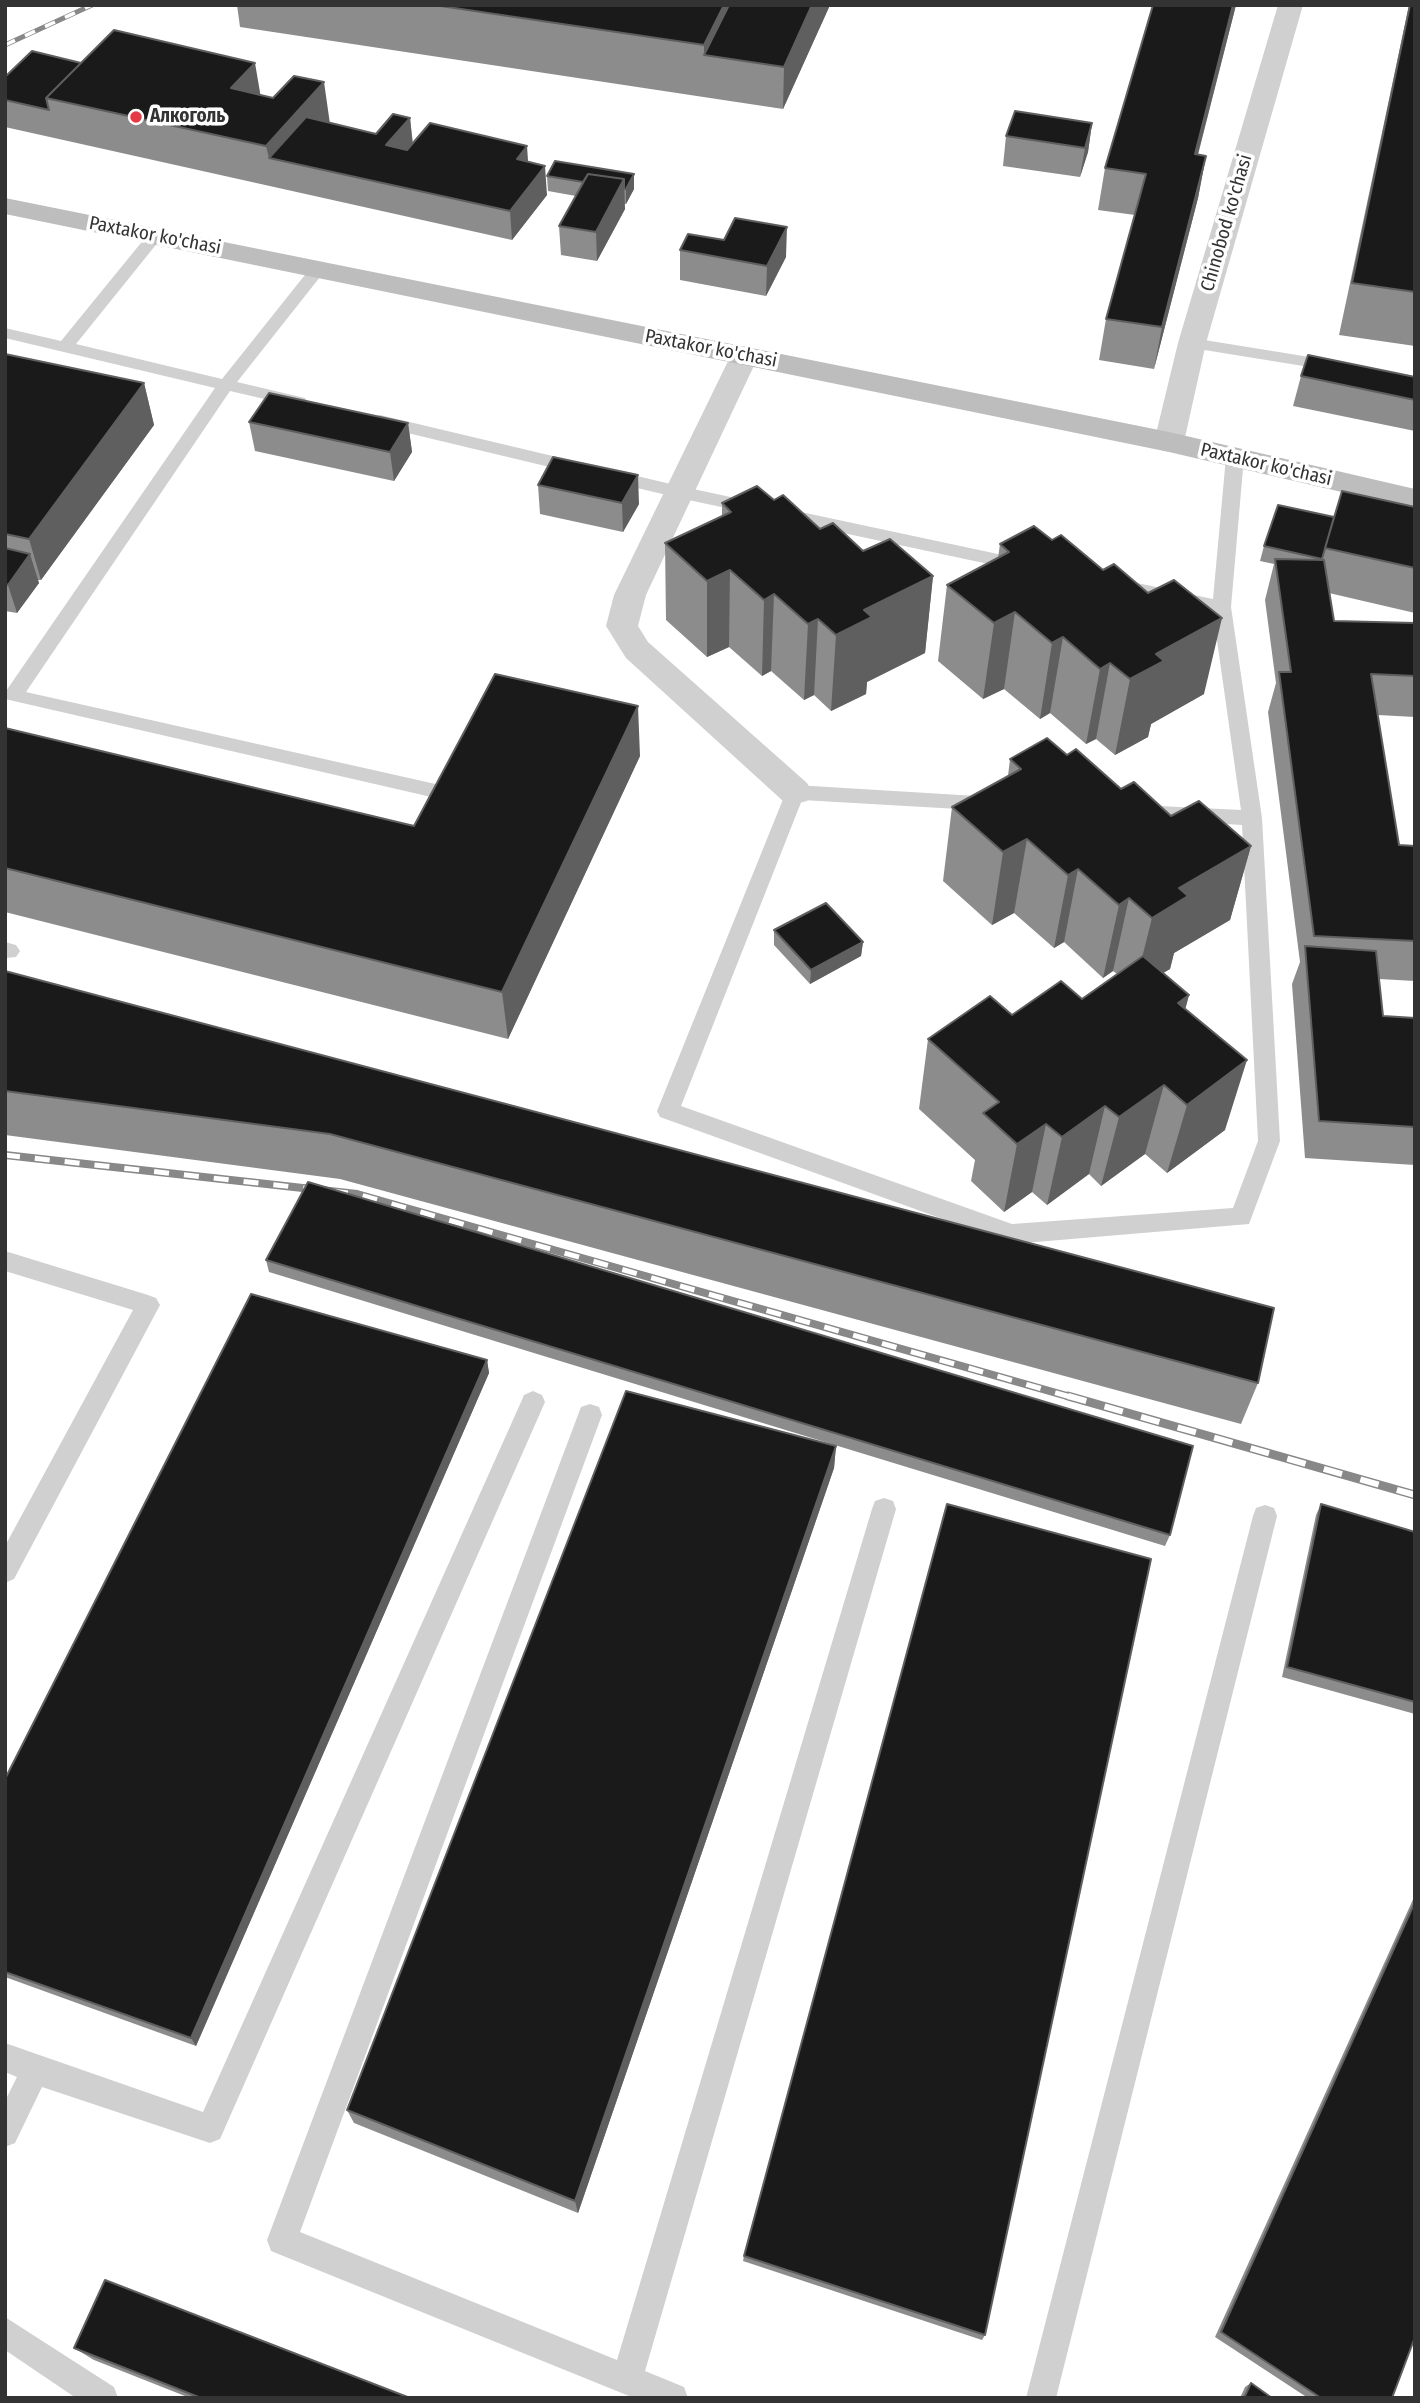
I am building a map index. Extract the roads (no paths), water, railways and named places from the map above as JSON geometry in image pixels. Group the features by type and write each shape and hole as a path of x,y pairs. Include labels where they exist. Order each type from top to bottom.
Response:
{"main road":[{"name":"Paxtakor ko'chasi","path":"5,206 1169,442 1415,499"}],"street":[{"name":"Chinobod ko'chasi","path":"1169,442 1192,343 1291,5"},
{"path":"745,355 630,595 622,626 637,650 796,792"}],"lane":[{"path":"65,347 155,236"},
{"path":"318,270 226,385 9,696 440,792"},
{"path":"5,333 320,407"},
{"path":"1192,343 1349,369"},
{"path":"360,417 680,492 1046,570"},
{"path":"1017,805 796,792 668,1111 1012,1234 1241,1217 1269,1141 1252,818 1222,607 1235,457"},
{"path":"1100,581 1222,607"},
{"path":"1114,810 1252,818"},
{"path":"5,1261 148,1305 5,1571"},
{"path":"5,2057 35,2070 210,2129 533,1402"},
{"path":"590,1415 282,2240 673,2398"},
{"path":"627,2379 884,1509"},
{"path":"1041,2398 1265,1516"},
{"path":"5,2133 35,2070"},
{"path":"5,2332 103,2398"}],"railway":[{"path":"5,45 92,5"},
{"path":"5,1155 357,1194 1074,1398"},
{"path":"1068,1396 1415,1495"}],"place":[{"name":"Алкоголь","path":"136,117"}]}
